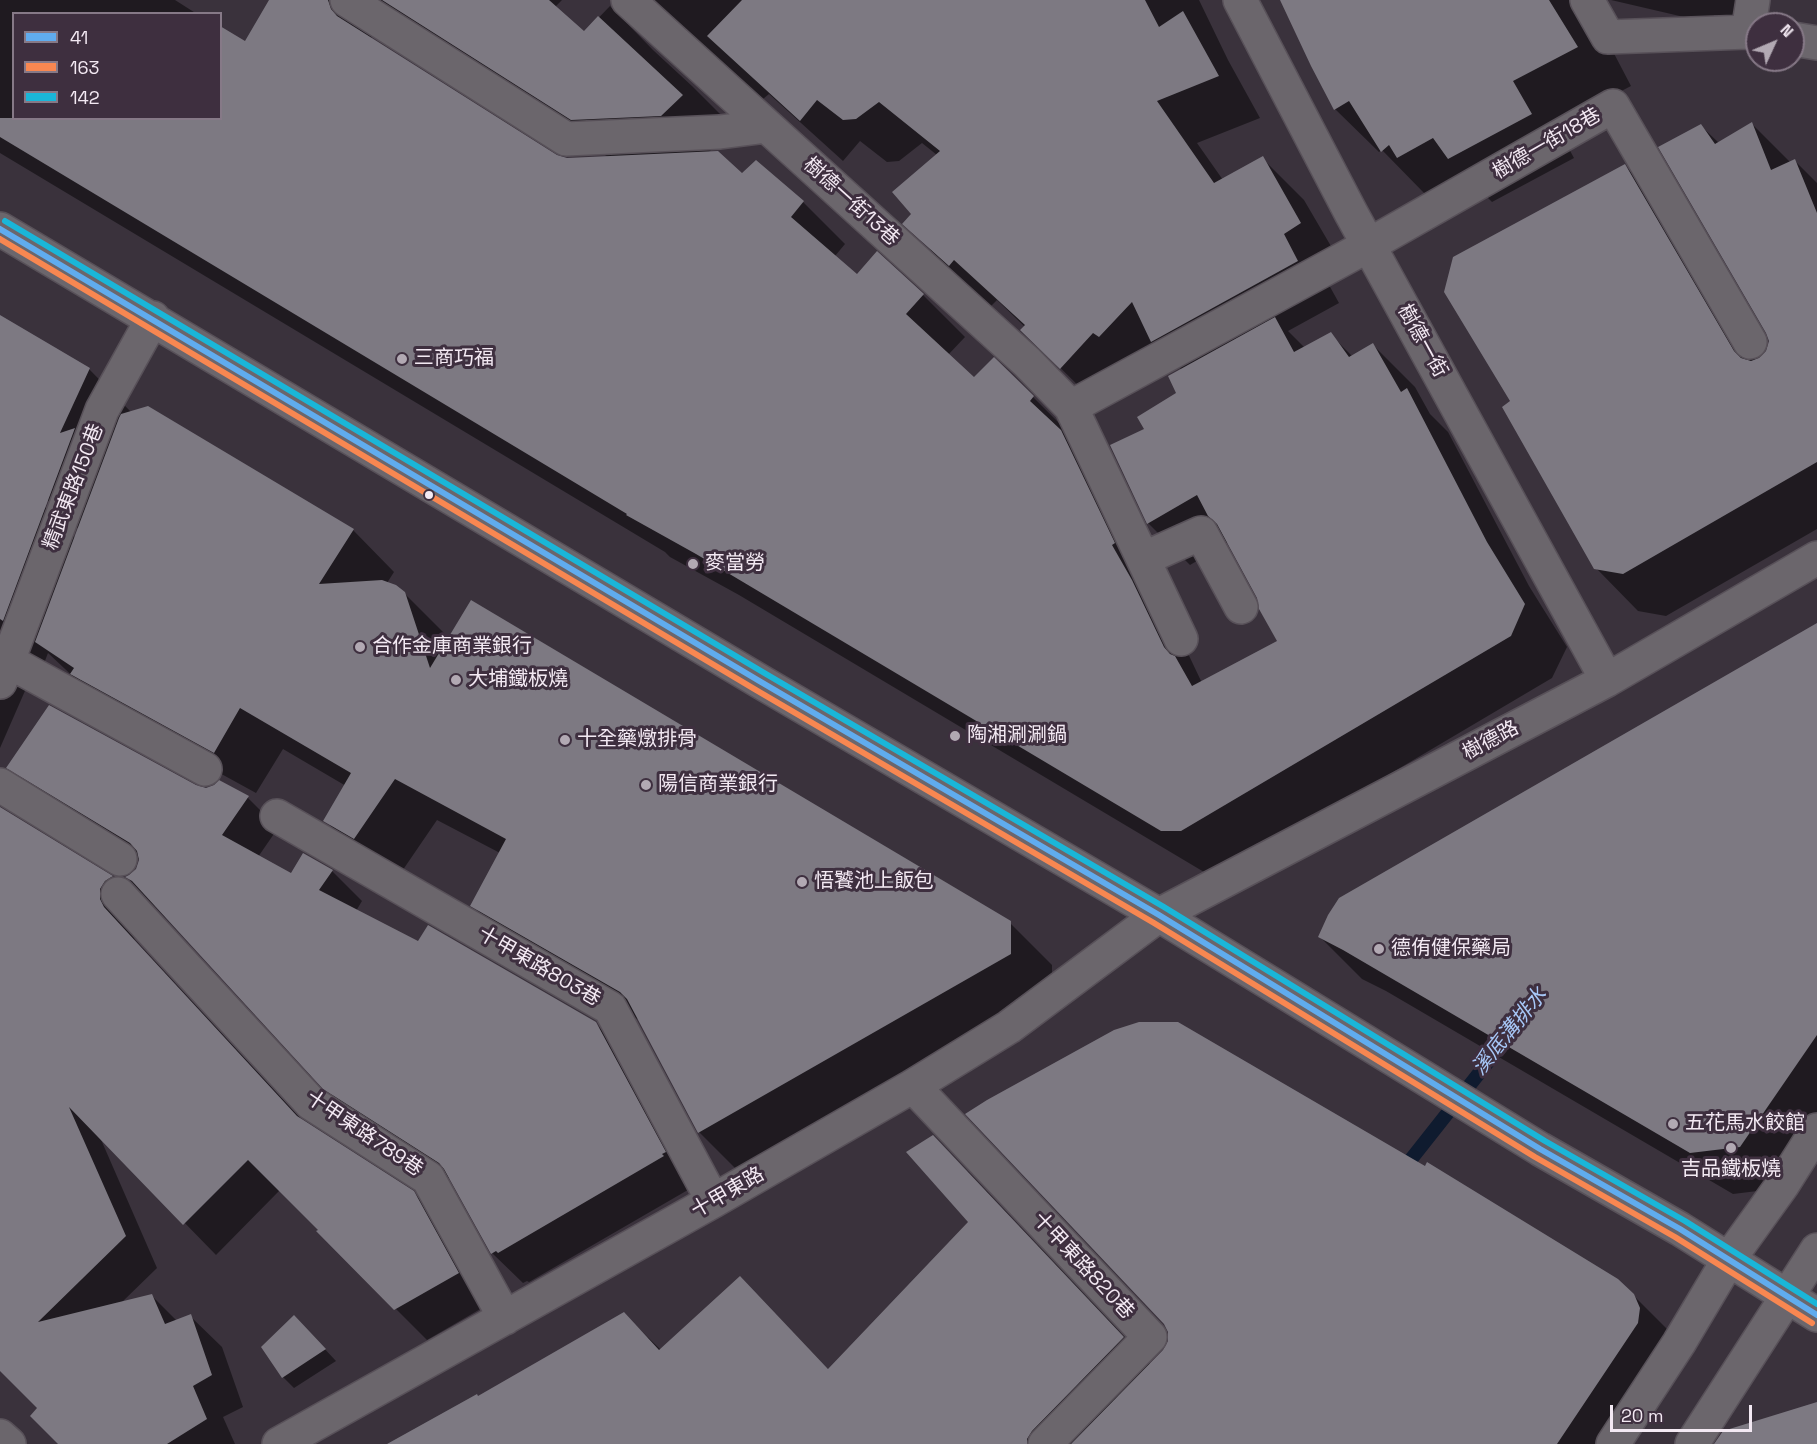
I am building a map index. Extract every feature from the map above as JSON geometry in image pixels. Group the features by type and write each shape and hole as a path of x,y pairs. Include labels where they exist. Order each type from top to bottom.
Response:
{"street":[{"path":"347,0 566,140 720,132 767,126"},
{"name":"樹德一街13巷","path":"628,0 1027,362 1071,407 1181,639"},
{"name":"樹德一街","path":"1240,0 1369,245 1608,680"},
{"path":"1587,0 1608,37 1745,33"},
{"name":"樹德一街18巷","path":"1369,245 1613,106 1750,342"},
{"path":"0,229 761,682 1159,915 1540,1149 1680,1229 1817,1315"},
{"path":"1071,407 1369,245"},
{"name":"精武東路150巷","path":"153,318 102,410 4,672 205,769"},
{"path":"1143,559 1200,533 1241,606"},
{"name":"樹德路","path":"1159,915 1608,680 1817,558"},
{"path":"0,785 120,859"},
{"name":"十甲東路803巷","path":"277,816 610,1008 713,1201"},
{"name":"十甲東路789巷","path":"118,894 311,1103 428,1178 505,1318"},
{"name":"十甲東路","path":"279,1444 914,1086 1009,1027 1159,915"},
{"name":"十甲東路820巷","path":"914,1086 1150,1337 1046,1444"},
{"path":"1613,1444 1678,1344 1729,1259 1783,1184 1817,1130"},
{"path":"1692,1444 1817,1250"},
{"path":"0,1436 9,1444"}],"building":[{"path":"269,0 328,0 337,16 557,155 567,158 718,151 742,173 756,160 804,201 791,217 857,274 877,251 924,294 906,314 974,377 994,357 1034,396 1030,401 1061,430 1115,543 1112,545 1132,580 1164,647 1175,656 1192,686 1277,641 1259,609 1257,598 1217,524 1208,516 1197,495 1147,524 1110,445 1144,429 1137,417 1176,393 1168,376 1275,317 1294,352 1331,332 1349,357 1373,343 1401,392 1407,388 1487,542 1525,604 1511,636 1181,831 1161,831 696,554 626,515 0,137 0,118 12,118 12,120 222,120 222,27 245,41"},
{"path":"382,0 549,0 584,31 598,16 683,95 661,116 571,120"},
{"path":"742,0 1145,0 1159,27 1183,11 1219,76 1157,101 1214,183 1263,156 1301,223 1284,234 1298,261 1151,342 1132,302 1099,337 1093,333 1060,369 1020,330 1025,325 954,260 949,266 902,224 911,214 892,192 940,151 879,102 856,119 843,120 817,100 800,121 707,36"},
{"path":"1280,0 1549,0 1578,47 1513,81 1532,114 1448,159 1433,138 1397,158 1389,145 1381,152 1349,101 1334,110"},
{"path":"1752,122 1771,170 1795,159 1817,213 1817,462 1623,574 1594,569 1502,407 1510,401 1444,292 1453,257 1625,164 1734,351 1741,358 1751,361 1759,358 1766,351 1769,341 1766,333 1658,147 1701,124 1715,144"},
{"path":"0,315 90,368 60,433 75,428 3,621 0,619"},
{"path":"148,406 354,529 319,584 382,580 396,585 405,592 430,668 471,600 1011,921 1011,954 698,1133 627,999 620,992 470,906 506,839 395,779 354,839 323,821 351,773 240,708 214,753 70,674 74,668 35,642 119,418 121,414"},
{"path":"1817,623 1817,1035 1740,1147 1690,1153 1318,937 1339,898"},
{"path":"49,705 196,785 206,788 219,780 249,796 222,835 291,873 303,853 333,870 319,890 418,941 428,925 596,1022 666,1152 662,1154 664,1156 498,1253 496,1251 491,1254 439,1163 323,1089 132,881 125,877 136,869 139,860 137,851 130,843 6,768"},
{"path":"0,807 113,876 105,881 100,889 100,899 104,907 297,1116 414,1191 459,1273 394,1310 248,1160 183,1225 69,1107 126,1236 38,1322 152,1294 165,1324 191,1314 212,1375 193,1386 207,1419 167,1444 58,1444 30,1416 37,1408 0,1371"},
{"path":"1139,1022 1178,1022 1425,1166 1427,1162 1618,1279 1634,1294 1640,1308 1638,1323 1557,1444 1071,1444 1163,1350 1168,1341 1168,1332 1164,1324 965,1114 1114,1030"},
{"path":"933,1135 1124,1337 1032,1431 1027,1444 387,1444 477,1394 478,1396 624,1312 659,1350 740,1276 828,1369 968,1222 906,1152"},
{"path":"294,1315 326,1349 282,1378 261,1347"},
{"path":"1817,1402 1817,1444 1714,1444 1723,1431"}],"waterway":[{"name":"溪底溝排水","path":"1401,1172 1514,1029"}],"transit line":[{"name":"142","path":"5,221 766,674 1164,907 1545,1141 1685,1221 1817,1304"},
{"name":"41","path":"0,229 761,682 1159,915 1540,1149 1680,1229 1817,1315"},
{"name":"163","path":"0,239 756,690 1154,923 1535,1157 1675,1237 1812,1323"}],"place":[{"name":"三商巧福","path":"402,359"},
{"name":"麥當勞","path":"693,564"},
{"name":"合作金庫商業銀行","path":"360,647"},
{"name":"大埔鐵板燒","path":"456,680"},
{"name":"陶湘涮涮鍋","path":"955,736"},
{"name":"十全藥燉排骨","path":"565,740"},
{"name":"陽信商業銀行","path":"646,785"},
{"name":"悟饕池上飯包","path":"802,882"},
{"name":"德侑健保藥局","path":"1379,949"},
{"name":"五花馬水餃館","path":"1673,1124"},
{"name":"吉品鐵板燒","path":"1731,1148"}]}
